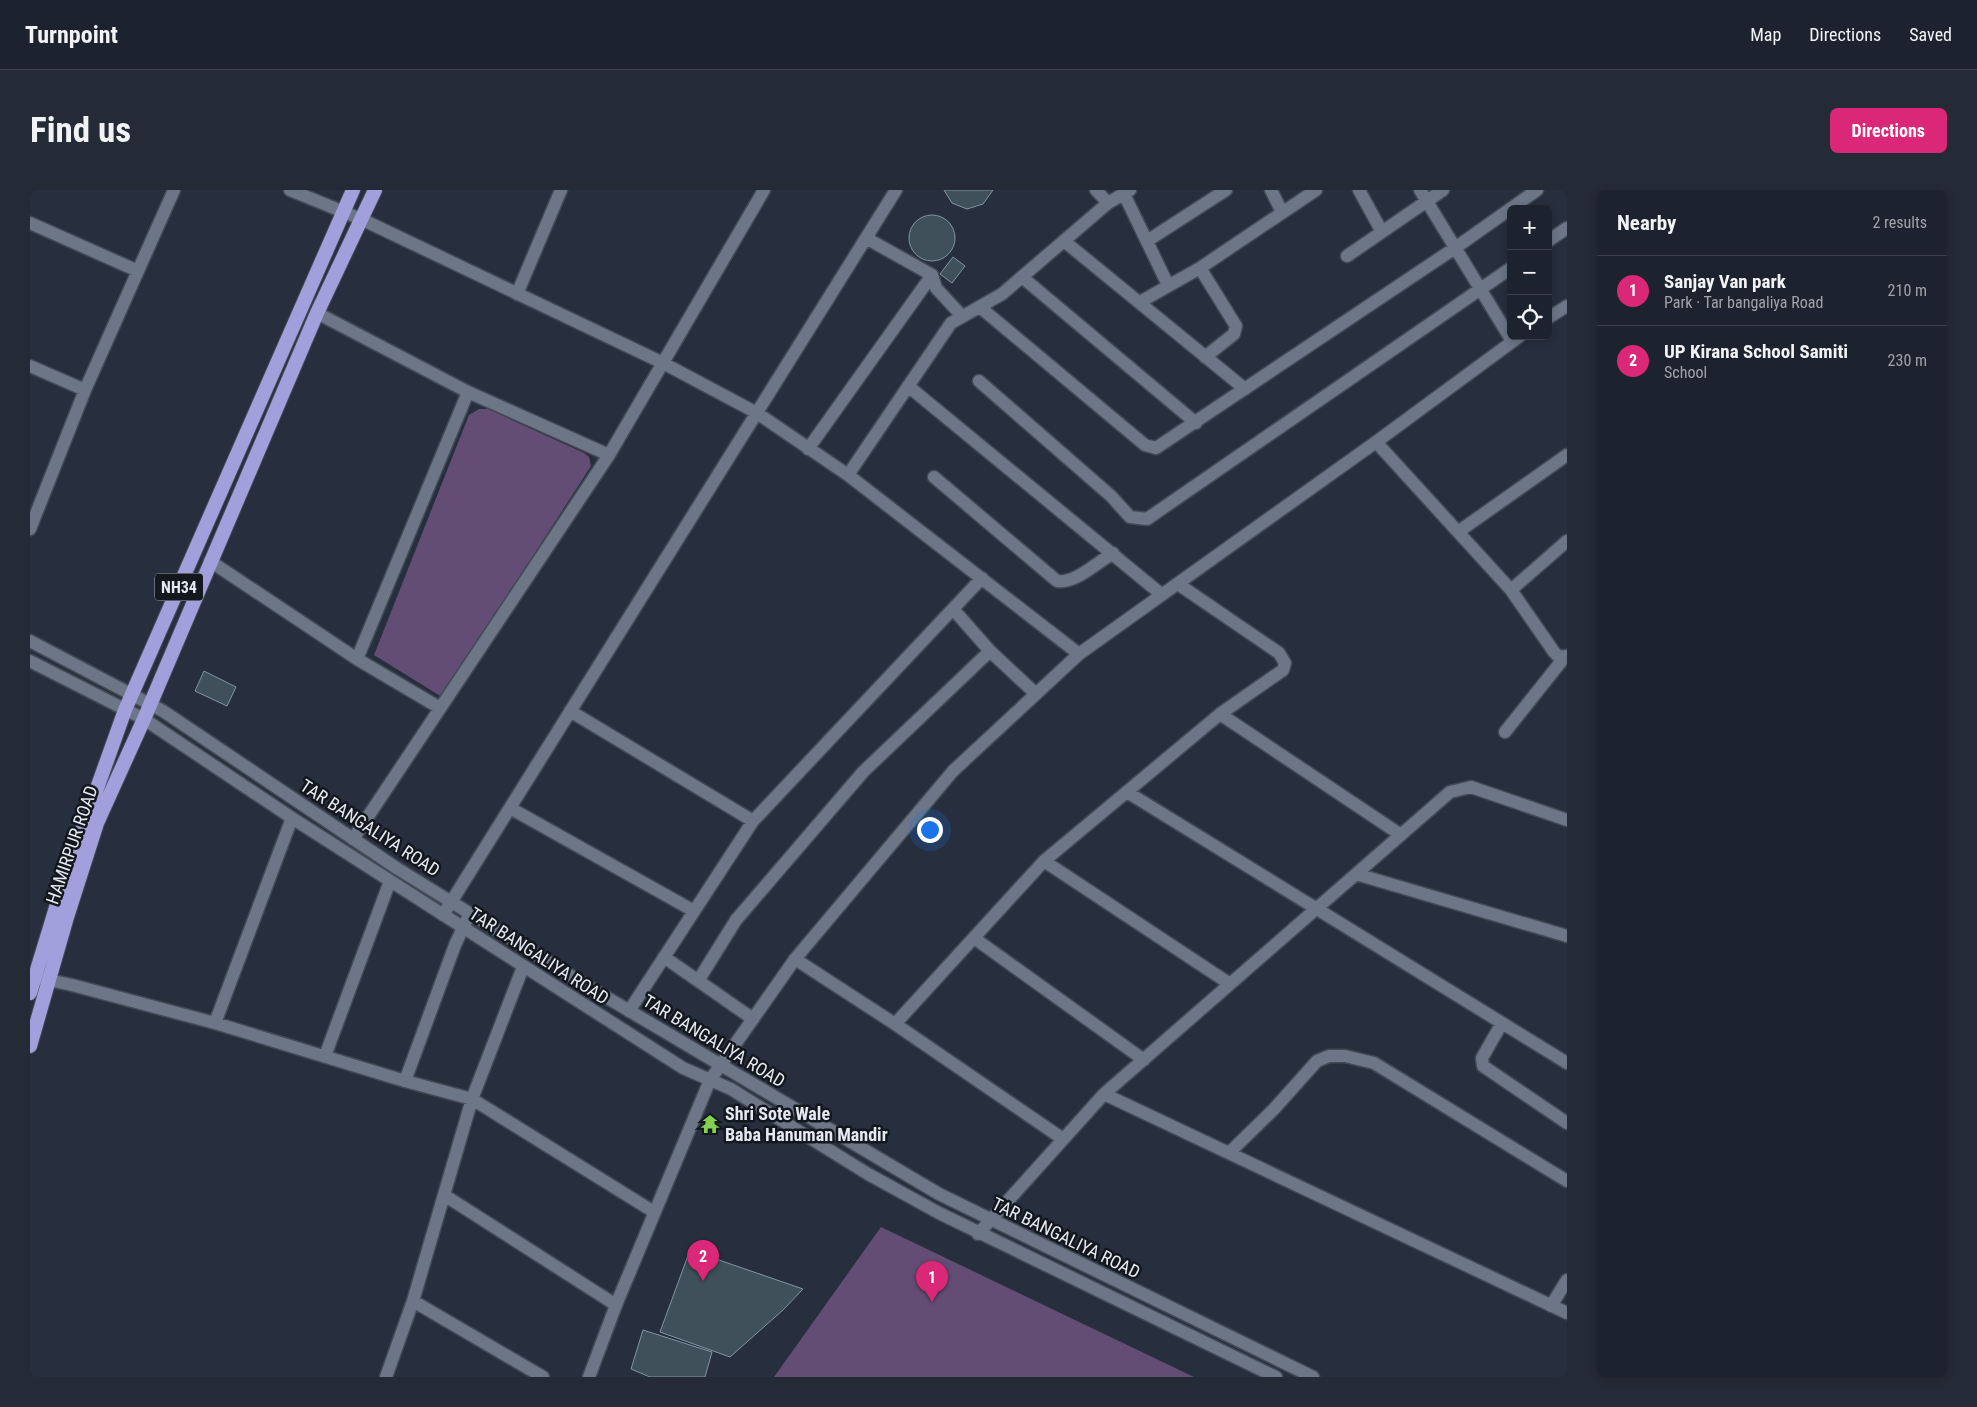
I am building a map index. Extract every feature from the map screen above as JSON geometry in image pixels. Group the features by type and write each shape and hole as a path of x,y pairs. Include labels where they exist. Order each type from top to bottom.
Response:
{"highway":[{"name":"NH34","path":"30,993 41,979 71,860 132,695 353,190"},
{"name":"NH34","path":"144,719 317,313 375,190"},
{"name":"HAMIRPUR ROAD","path":"30,1043 41,979 97,823 144,719"}],"street":[{"path":"30,529 85,390 174,190"},
{"path":"290,190 361,219 663,363 757,413 848,475 1079,654"},
{"path":"517,294 561,190"},
{"path":"353,839 610,455 764,190"},
{"path":"443,915 896,190"},
{"path":"1096,190 1108,203"},
{"path":"1147,241 1226,190"},
{"path":"1271,190 1282,212"},
{"path":"1140,302 1200,268 1316,190"},
{"path":"1360,190 1382,232"},
{"path":"1347,256 1382,232 1423,196 1443,190"},
{"path":"981,308 1150,448 1164,445 1537,190"},
{"path":"848,475 951,323 981,308 1002,294 1108,203 1127,192 1168,285"},
{"path":"1423,196 1454,248 1507,326"},
{"path":"30,223 138,271"},
{"path":"1552,238 1567,228"},
{"path":"866,238 932,275 936,288 962,316"},
{"path":"1064,241 1245,389"},
{"path":"1200,268 1236,326 1234,334 1205,357"},
{"path":"979,381 1111,496 1130,516 1147,519 1507,271"},
{"path":"808,449 932,275"},
{"path":"1022,277 1196,423"},
{"path":"1552,315 1567,306"},
{"path":"317,313 468,392 610,455"},
{"path":"588,1377 654,1212 710,1080 795,959 953,771 1079,654 1376,442 1515,340"},
{"path":"30,366 85,390"},
{"path":"908,386 1161,594"},
{"path":"357,659 468,392"},
{"path":"1376,442 1511,590 1554,652 1566,657 1505,732"},
{"path":"1458,532 1567,455"},
{"path":"934,477 1057,581 1064,582 1078,575 1113,553"},
{"path":"1511,590 1567,541"},
{"path":"210,561 357,659 440,708"},
{"path":"629,1011 753,822 982,578"},
{"path":"896,1024 1044,861 1220,714 1283,670 1285,663 1279,653 1178,584"},
{"path":"953,609 990,651 1036,694"},
{"name":"TAR BANGALIYA ROAD","path":"30,641 163,710 353,839 470,913 629,1011 939,1194 1313,1377"},
{"path":"698,981 736,920 863,772 990,651"},
{"name":"TAR BANGALIYA ROAD","path":"30,661 144,719 316,834 683,1068 731,1089 868,1174 978,1234 1276,1377"},
{"path":"570,711 753,822"},
{"path":"1220,714 1401,835"},
{"path":"978,1234 1104,1094 1450,792 1471,787 1567,820"},
{"path":"1127,792 1567,1063"},
{"path":"510,808 694,911"},
{"path":"216,1023 292,818"},
{"path":"316,834 326,820"},
{"path":"1044,861 1230,984"},
{"path":"1356,874 1567,936"},
{"path":"325,1056 390,881"},
{"path":"405,1082 470,913"},
{"path":"974,938 1144,1060"},
{"path":"664,957 753,1019"},
{"path":"795,959 896,1024 1063,1139"},
{"path":"386,1377 413,1301 472,1099 523,967"},
{"path":"41,979 216,1023 405,1082 472,1099 654,1212"},
{"path":"1502,1023 1482,1058 1483,1066 1567,1124"},
{"path":"1229,1153 1318,1062 1329,1056 1345,1056 1374,1063 1567,1181"},
{"path":"1104,1094 1567,1313"},
{"path":"444,1195 616,1305"},
{"path":"1070,1278 1077,1263"},
{"path":"1551,1306 1567,1280"},
{"path":"413,1301 543,1377"}],"shaded area":[{"path":"479,409 488,409 584,453 589,457 591,466 442,697 374,655 469,415"},
{"path":"881,1227 1194,1377 774,1377"}],"building":[{"path":"944,190 993,190 983,204 967,209 952,203"},
{"path":"927,215 937,215 949,221 954,229 954,247 949,255 941,260 927,261 919,258 912,251 909,243 909,233 912,225 919,218"},
{"path":"953,257 965,266 952,283 940,274"},
{"path":"204,671 236,687 227,706 195,691"},
{"path":"690,1250 803,1289 783,1310 730,1357 660,1332"},
{"path":"643,1330 712,1352 705,1377 650,1377 631,1369"}],"place":[{"name":"Shri Sote Wale Baba Hanuman Mandir","path":"710,1124"},
{"name":"UP Kirana School Samiti","path":"703,1281"},
{"name":"Sanjay Van park","path":"932,1302"}]}
